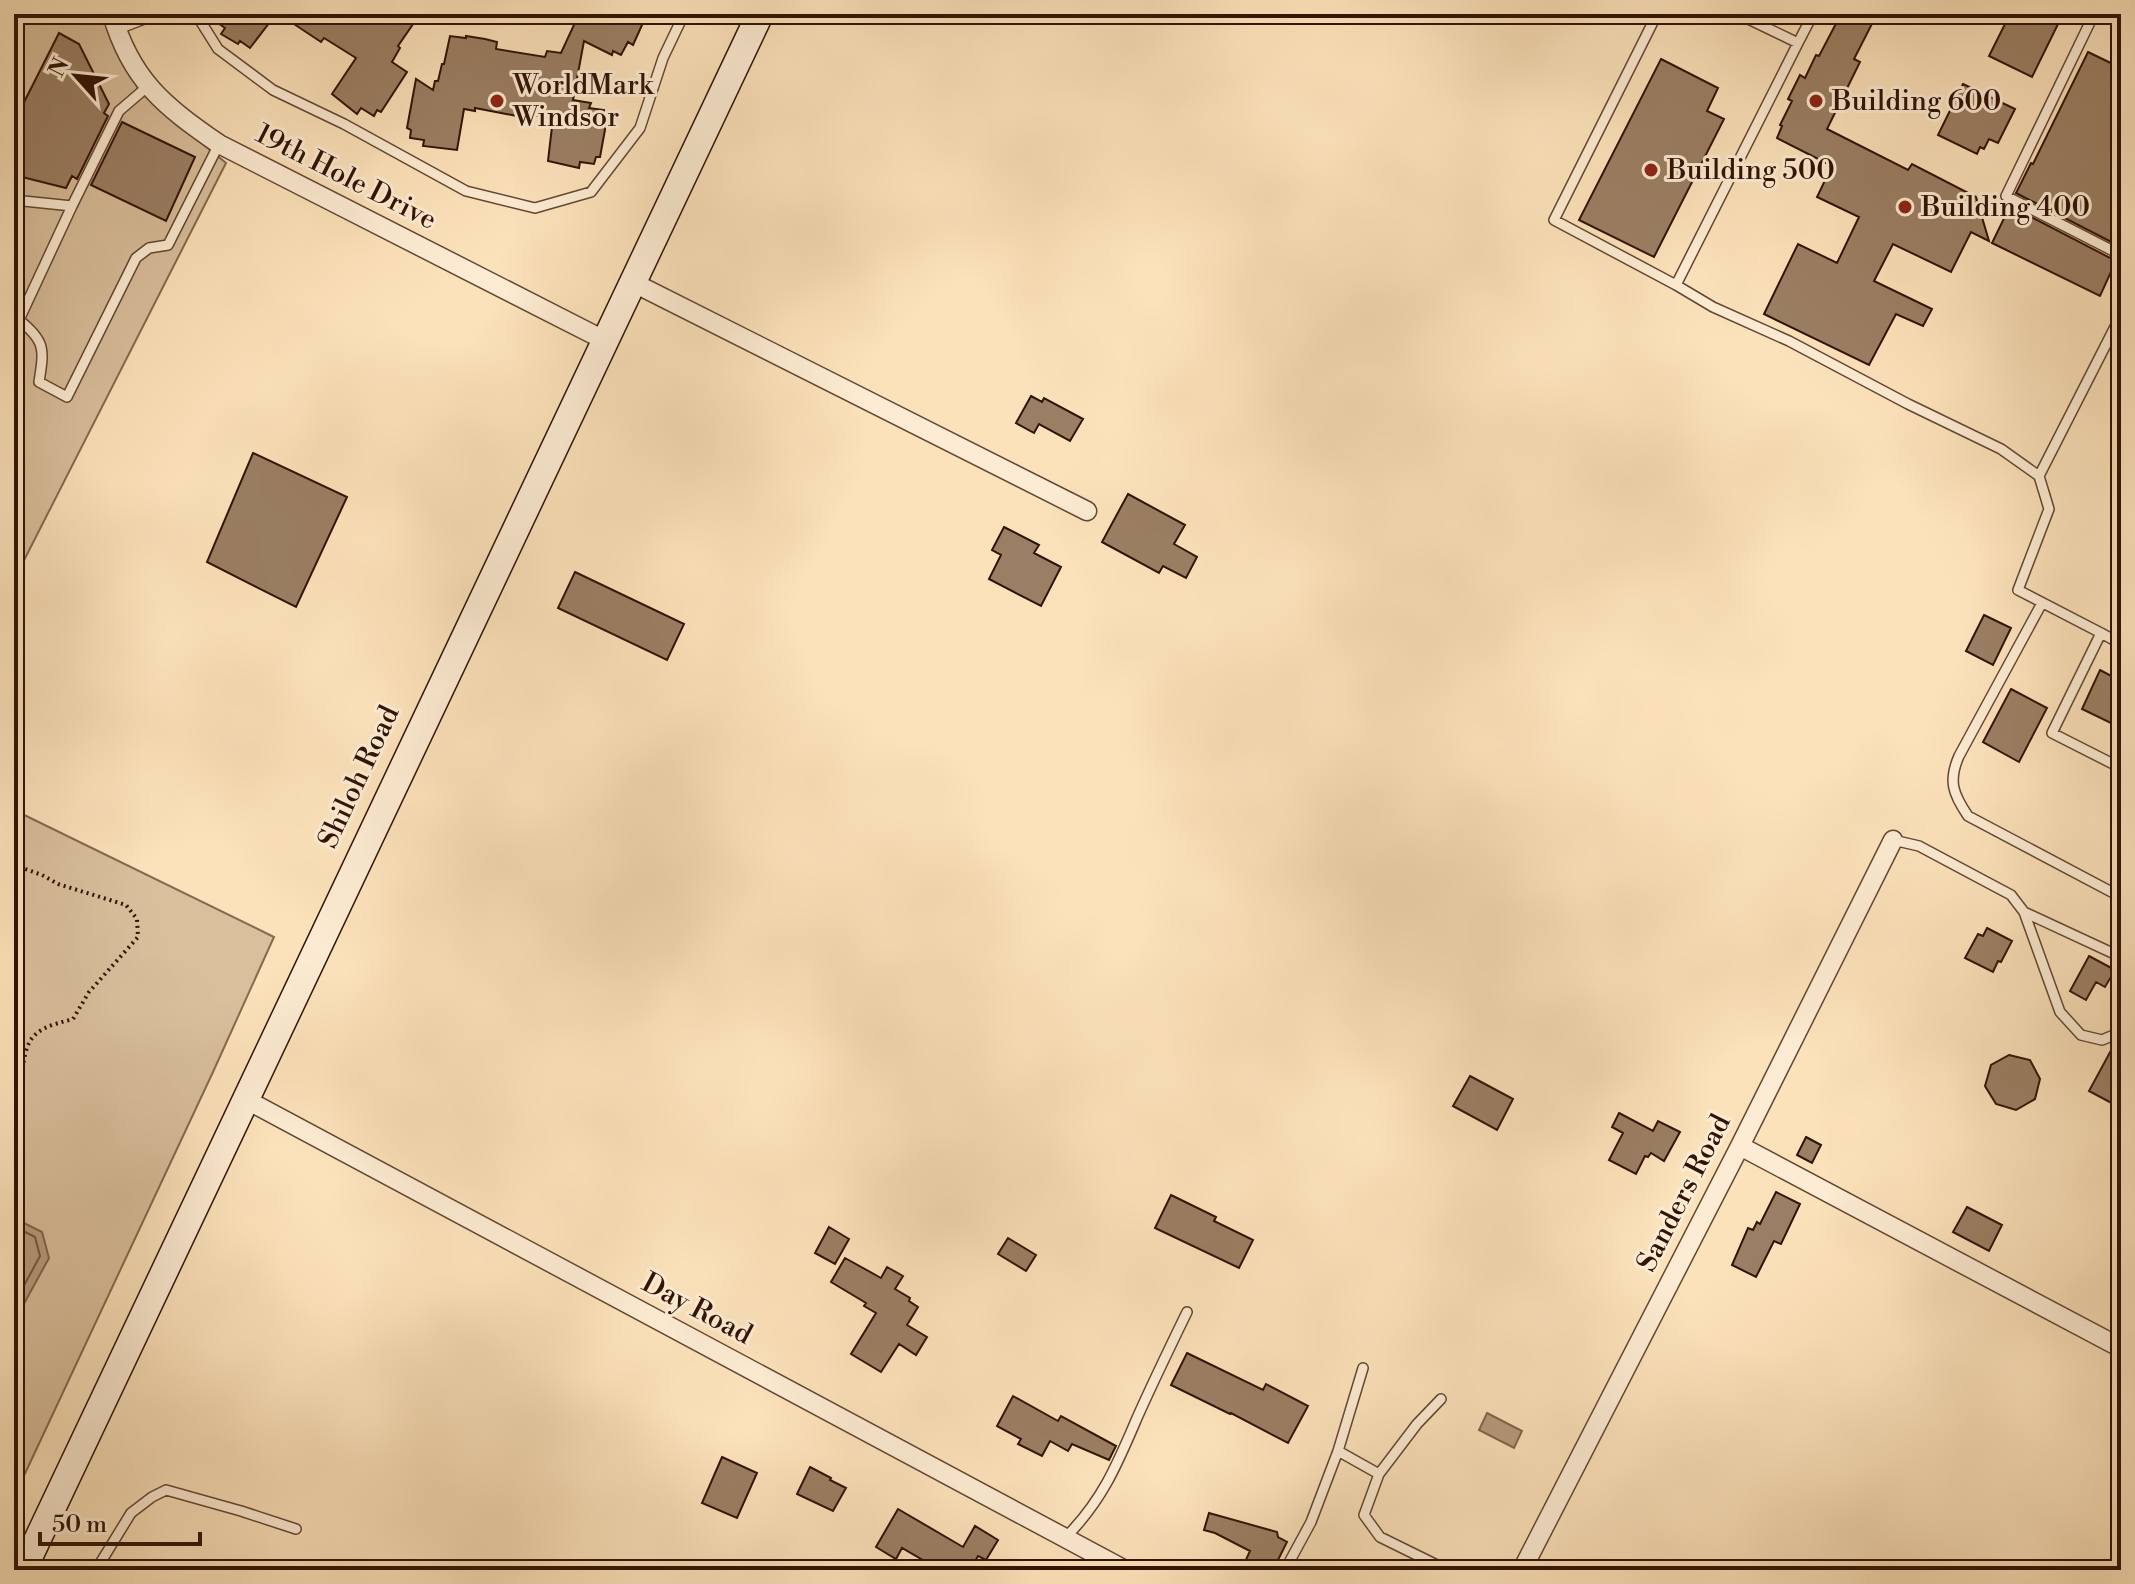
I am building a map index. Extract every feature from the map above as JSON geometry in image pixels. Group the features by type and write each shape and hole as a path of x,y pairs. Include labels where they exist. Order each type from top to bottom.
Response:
{"main road":[{"name":"Shiloh Road","path":"23,1570 602,339 760,14"}],"street":[{"name":"19th Hole Drive","path":"114,22 128,58 147,87 182,119 219,144 602,339"},
{"path":"630,281 1087,511"},
{"name":"Sanders Road","path":"1522,1570 1893,840"},
{"name":"Day Road","path":"243,1098 1125,1570"},
{"path":"1740,1146 2121,1348"}],"lane":[{"path":"14,20 17,14"},
{"path":"114,22 157,14"},
{"path":"196,14 218,49 273,90 344,124 466,191 535,208 591,192 616,160 640,128 663,58 684,14"},
{"path":"1657,14 1554,220 1713,307 1789,341 2001,449 2039,476 2049,509 2018,590 2121,644"},
{"path":"1738,14 1798,43"},
{"path":"1676,285 1813,14"},
{"path":"2094,14 2006,196 2121,255"},
{"path":"147,87 119,111 16,320 32,331 41,343 39,382 67,397 136,258 149,248 168,245 219,144"},
{"path":"14,200 72,206"},
{"path":"2039,476 2121,315"},
{"path":"2042,603 1959,756 1952,783 1968,816 2121,897"},
{"path":"2101,633 2052,733 2121,768"},
{"path":"1893,840 1919,846 2011,895 2024,912 2060,1012 2081,1035 2102,1040 2121,1032"},
{"path":"2024,912 2121,957"},
{"path":"1065,1538 1082,1521 1118,1464 1187,1312"},
{"path":"1285,1570 1311,1522 1338,1451 1363,1368"},
{"path":"1441,1399 1417,1424 1379,1474 1364,1515 1380,1537 1447,1570"},
{"path":"1338,1451 1379,1474"},
{"path":"96,1570 131,1513 166,1490 296,1529"}],"path":[{"path":"14,865 58,884 126,905 137,919 138,937 96,983 73,1019 48,1026 35,1034 27,1047 22,1073 14,1082"}],"shaded area":[{"path":"14,14 101,14 140,92 226,163 14,580"},
{"path":"14,810 274,937 14,1497"}],"water":[{"path":"14,1222 22,1222 42,1232 49,1258 14,1322"},
{"path":"1487,1413 1522,1431 1514,1448 1479,1430"}],"building":[{"path":"205,14 276,14 250,48 221,34 225,28"},
{"path":"279,14 420,14 398,46 400,48 392,62 407,72 381,112 377,110 374,116 361,108 357,114 332,94 356,58 324,38 321,42"},
{"name":"WorldMark Windsor","path":"579,14 647,14 633,45 628,42 621,55 613,51 612,55 584,41 573,100 591,103 589,108 604,110 603,118 607,119 600,157 596,157 594,164 580,162 579,168 548,161 553,118 464,109 457,150 423,146 424,140 410,138 411,130 407,128 416,79 433,90 444,64 450,36 485,39 497,42 496,49 545,57 547,51 561,53"},
{"path":"1841,14 1877,14 1854,59 1860,62 1827,129 1908,170 1912,164 1976,197 1989,241 1971,232 1951,272 1893,244 1874,281 1932,309 1923,326 1896,314 1869,365 1764,314 1798,244 1837,263 1859,217 1817,197 1832,166 1777,138 1792,101 1788,99 1800,75 1805,78"},
{"path":"2010,14 2063,14 2032,77 1989,56"},
{"path":"59,33 79,44 109,104 104,113 108,116 77,179 72,176 66,188 14,175 14,122"},
{"path":"2088,52 2121,68 2121,247 2016,193"},
{"name":"Building 500","path":"1661,59 1718,88 1707,111 1724,119 1654,257 1579,220"},
{"path":"1963,84 2015,109 1998,143 1989,139 1977,154 1938,135"},
{"path":"122,122 195,157 166,221 91,185"},
{"path":"2010,206 2116,261 2100,296 1992,243"},
{"path":"1031,396 1042,402 1044,398 1083,419 1070,441 1039,424 1034,433 1016,423"},
{"path":"253,453 347,497 296,607 207,562"},
{"path":"1128,494 1185,525 1174,544 1197,557 1186,578 1163,566 1159,573 1102,542"},
{"path":"1004,527 1039,545 1034,553 1061,567 1041,606 989,579 1001,555 992,550"},
{"path":"575,572 684,624 667,660 558,608"},
{"path":"1984,615 2011,628 1993,665 1966,651"},
{"path":"2100,670 2121,681 2121,728 2082,709"},
{"path":"2011,689 2047,708 2019,762 1983,742"},
{"path":"1987,928 2012,941 1993,972 1965,958 1978,934 1983,936"},
{"path":"2089,956 2115,970 2105,987 2096,982 2086,1000 2070,991"},
{"path":"2121,1040 2121,1108 2089,1091 2115,1043"},
{"path":"2009,1055 2030,1060 2040,1079 2035,1099 2016,1110 1996,1104 1985,1086 1991,1065"},
{"path":"1470,1076 1513,1099 1497,1130 1453,1106"},
{"path":"1619,1113 1653,1131 1658,1121 1680,1132 1664,1161 1651,1153 1645,1156 1636,1174 1609,1160 1623,1133 1612,1127"},
{"path":"1806,1137 1821,1145 1812,1163 1797,1155"},
{"path":"1776,1192 1800,1204 1781,1244 1774,1241 1756,1277 1732,1265 1748,1228 1753,1230 1757,1222 1760,1224"},
{"path":"1171,1195 1253,1240 1239,1268 1155,1228"},
{"path":"1967,1207 2002,1225 1989,1251 1953,1232"},
{"path":"829,1227 849,1239 835,1264 815,1253"},
{"path":"1008,1238 1036,1255 1026,1271 998,1254"},
{"path":"845,1258 881,1278 887,1267 903,1276 895,1289 918,1307 907,1325 927,1337 916,1355 899,1344 881,1372 851,1354 876,1313 864,1306 866,1303 831,1282"},
{"path":"1187,1353 1263,1390 1266,1384 1308,1406 1288,1443 1171,1385"},
{"path":"1013,1396 1058,1421 1061,1416 1116,1446 1109,1460 1072,1444 1068,1451 1050,1441 1042,1456 1018,1444 1021,1439 997,1426"},
{"path":"722,1457 757,1473 737,1518 702,1503"},
{"path":"810,1467 846,1488 833,1511 797,1494"},
{"path":"898,1509 963,1547 975,1526 998,1540 986,1560 978,1556 970,1570 940,1570 902,1548 896,1559 876,1547"},
{"path":"1209,1513 1277,1532 1278,1537 1287,1542 1273,1570 1257,1570 1244,1564 1250,1551 1204,1530"}],"place":[{"name":"WorldMark Windsor","path":"497,101"},
{"name":"Building 600","path":"1816,101"},
{"name":"Building 500","path":"1651,170"},
{"name":"Building 400","path":"1905,207"}]}
